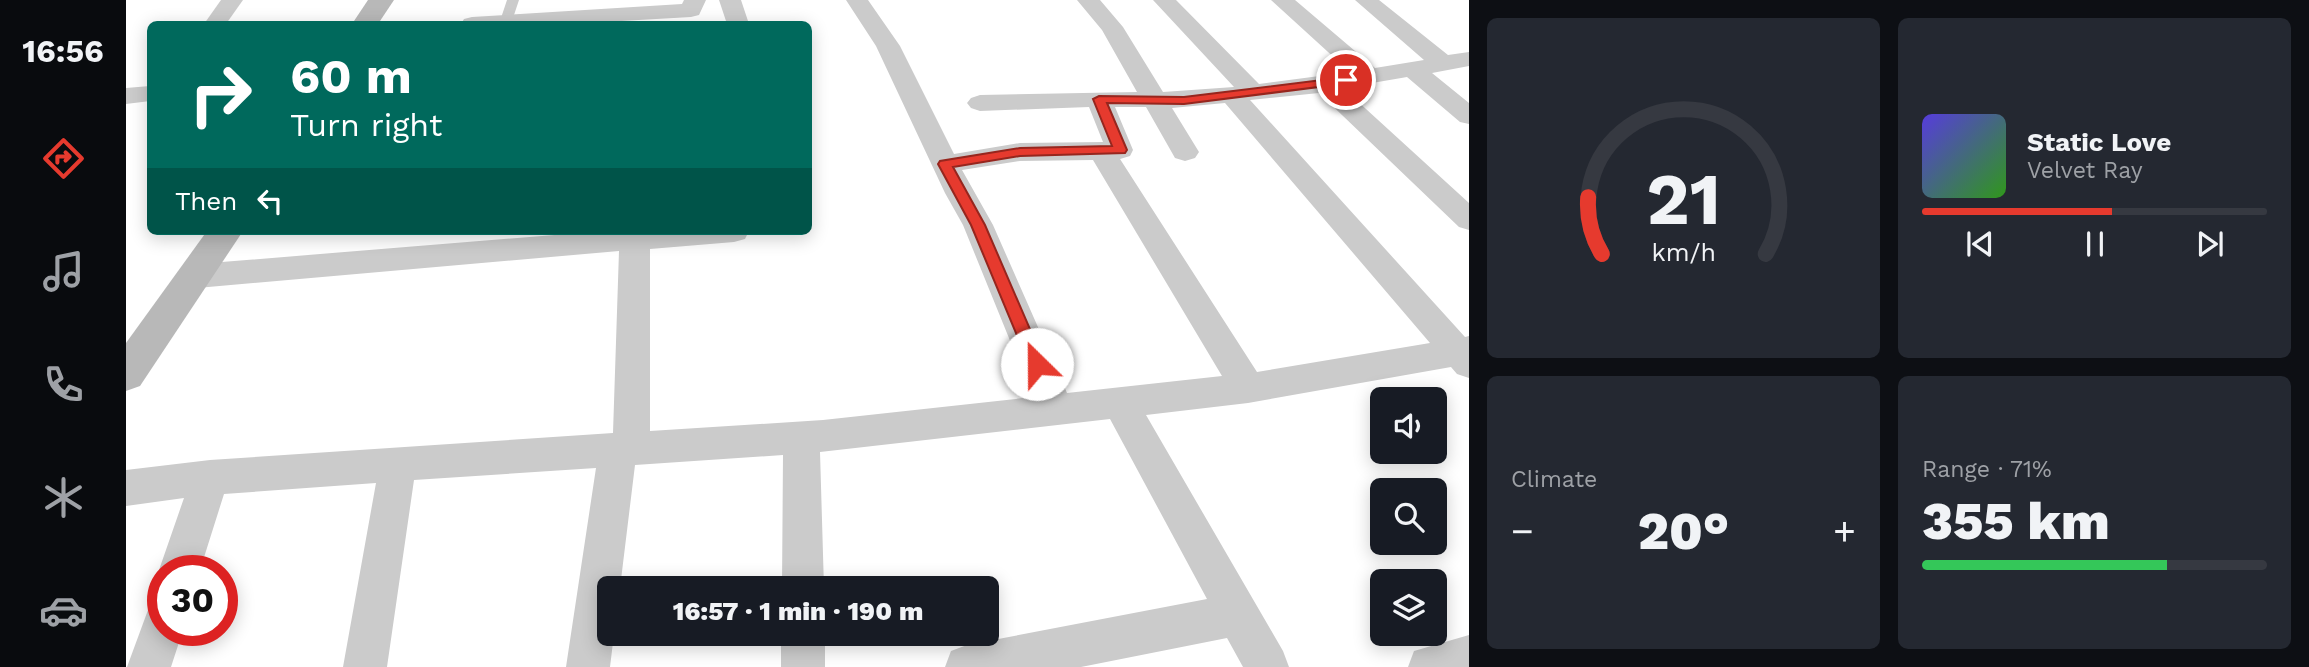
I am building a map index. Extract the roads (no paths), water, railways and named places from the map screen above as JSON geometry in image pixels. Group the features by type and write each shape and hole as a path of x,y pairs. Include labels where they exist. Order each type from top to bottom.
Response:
{"street":[{"path":"217,21 232,0"},
{"path":"367,21 381,0"},
{"path":"563,21 640,19 691,10 695,0"},
{"path":"730,0 737,21"},
{"path":"858,0 888,46 978,225 1056,410"},
{"path":"1088,0 1112,27 1185,152"},
{"path":"1164,0 1466,356"},
{"path":"1282,0 1369,76"},
{"path":"1366,0 1457,62"},
{"path":"981,103 1099,99 1184,100 1324,84 1457,62"},
{"path":"1412,69 1469,116"},
{"path":"1324,84 1469,220"},
{"path":"126,96 147,94"},
{"path":"945,164 1020,152 1120,150 1099,99"},
{"path":"1101,151 1248,388"},
{"path":"126,374 223,235"},
{"path":"197,276 635,235 624,449 588,667"},
{"path":"126,488 210,477 801,437 1248,388 1466,356"},
{"path":"1120,403 1266,667"},
{"path":"801,437 803,576"},
{"path":"365,667 398,464"},
{"path":"185,555 210,477"},
{"path":"967,667 1237,615"},
{"path":"149,667 156,646"},
{"path":"803,646 803,667"},
{"path":"1430,667 1469,657"}],"lane":[{"path":"506,21 513,0"}]}
